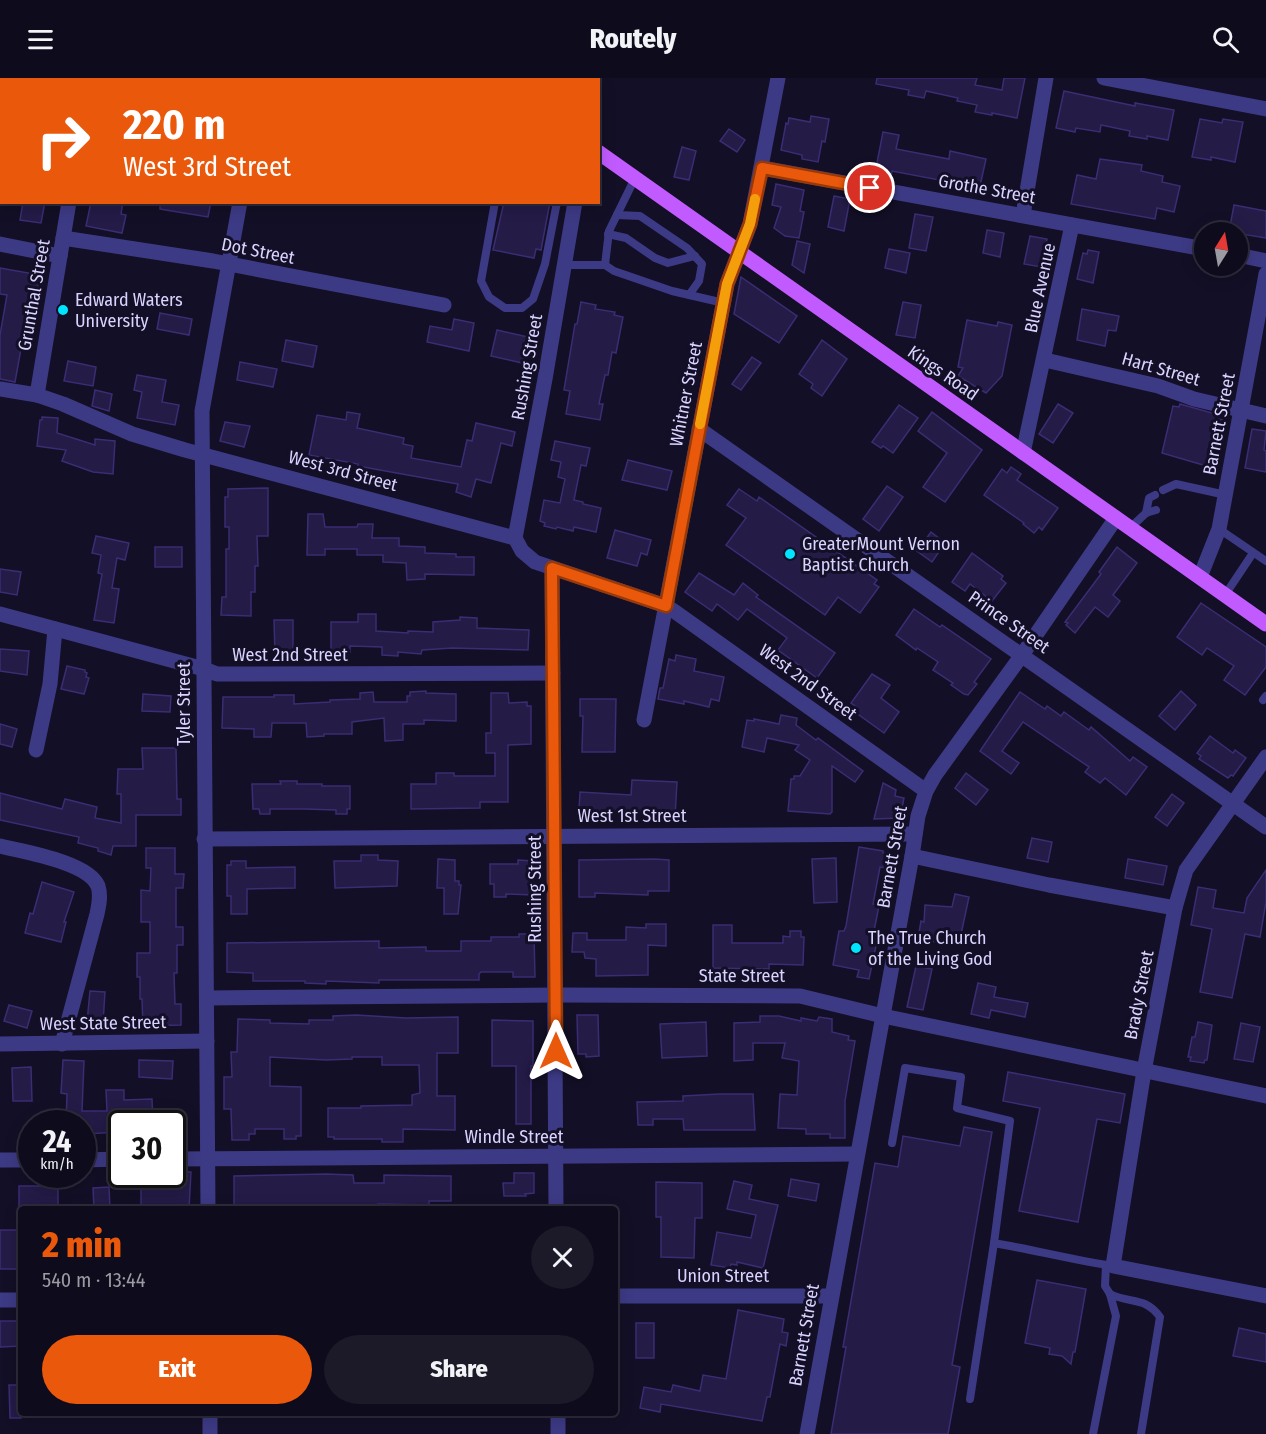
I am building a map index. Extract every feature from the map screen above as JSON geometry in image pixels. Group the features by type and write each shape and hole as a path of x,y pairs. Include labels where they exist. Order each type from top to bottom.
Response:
{"main road":[{"name":"Kings Road","path":"600,153 1266,624"}],"street":[{"name":"Whitner Street","path":"644,720 723,303 727,284 750,224 778,78"},
{"path":"1023,215 1046,78"},
{"path":"1104,78 1266,109"},
{"name":"Grothe Street","path":"762,168 1194,247"},
{"name":"Grunthal Street","path":"37,395 69,204"},
{"name":"Tyler Street","path":"208,1206 202,411 240,204"},
{"name":"Rushing Street","path":"515,538 575,204"},
{"name":"Blue Avenue","path":"1023,453 1045,360 1072,225"},
{"name":"Dot Street","path":"63,238 228,265 444,305"},
{"path":"0,244 60,256"},
{"path":"1248,257 1266,261"},
{"name":"Barnett Street","path":"1200,577 1219,529 1266,274"},
{"name":"Hart Street","path":"1045,360 1158,386 1194,399 1266,416"},
{"name":"West 3rd Street","path":"0,388 37,395 63,404 132,434 515,538"},
{"name":"Prince Street","path":"699,429 1266,827"},
{"name":"Barnett Street","path":"807,1434 918,816 926,791 1116,518"},
{"path":"515,538 522,550 535,562 666,606"},
{"name":"Rushing Street","path":"552,568 556,1206"},
{"name":"West 2nd Street","path":"666,606 926,791"},
{"name":"West 2nd Street","path":"0,614 217,674 553,673"},
{"path":"36,750 50,684 55,629"},
{"name":"Brady Street","path":"1110,1265 1175,908 1186,870 1266,757"},
{"name":"West 1st Street","path":"204,839 915,834"},
{"path":"0,846 77,867 98,885 97,914 62,1044"},
{"path":"912,856 1049,885 1175,908"},
{"name":"State Street","path":"207,998 556,995 800,996 883,1016 1266,1096"},
{"name":"West State Street","path":"0,1044 207,1041"},
{"name":"Windle Street","path":"186,1159 856,1154"},
{"path":"0,1160 18,1160"},
{"path":"1110,1265 1266,1296"},
{"name":"Union Street","path":"618,1296 831,1296"},
{"path":"0,1300 18,1300"},
{"path":"210,1416 210,1434"},
{"path":"558,1416 558,1434"}],"lane":[{"path":"605,265 608,234 635,178"},
{"path":"495,204 481,281 489,297 505,308 522,308 534,299 545,264 557,204"},
{"path":"617,215 640,216 695,256 702,264 699,281 689,295"},
{"path":"608,234 626,238 655,258 668,263 695,256"},
{"path":"565,265 605,265 614,271 689,295 723,303"},
{"path":"1146,513 1149,498 1176,484 1226,495"},
{"path":"1184,496 1191,488"},
{"path":"1130,528 1146,513 1156,510"},
{"path":"1219,529 1266,561"},
{"path":"1225,595 1253,553"},
{"path":"892,1143 905,1068 961,1077 957,1108 1010,1121 970,1399"},
{"path":"994,1243 1110,1265 1105,1286 1110,1294 1116,1316 1093,1434"},
{"path":"1110,1294 1144,1302 1160,1317 1141,1434"}],"building":[{"path":"877,78 977,78 975,85 1002,90 1004,78 1025,78 1017,118 975,112 977,105 926,91 924,98 908,95 909,90 876,84"},
{"path":"1064,91 1135,106 1135,103 1174,110 1168,140 1147,136 1147,139 1129,136 1130,131 1101,125 1100,132 1076,128 1075,132 1056,128"},
{"path":"811,116 829,119 825,142 822,141 818,162 802,159 802,155 781,150 789,118 810,122"},
{"path":"1200,119 1222,123 1223,119 1243,122 1235,162 1211,157 1211,160 1192,157"},
{"path":"729,129 745,140 737,152 720,141"},
{"path":"883,132 899,135 896,149 949,159 950,151 986,159 980,186 960,182 958,189 944,186 945,181 892,171 891,176 875,173"},
{"path":"682,147 696,151 689,180 674,177"},
{"path":"1100,159 1142,165 1141,171 1163,176 1162,182 1180,186 1174,212 1157,208 1155,219 1071,204 1077,175 1096,179"},
{"path":"776,184 804,190 800,211 804,212 799,238 785,236 774,228 781,207 772,205"},
{"path":"834,196 850,199 844,231 828,227"},
{"path":"23,204 45,204 41,223 20,220"},
{"path":"91,204 123,204 121,214 126,215 122,233 86,226"},
{"path":"160,204 211,204 208,217 160,209"},
{"path":"504,204 550,204 541,250 536,249 534,258 493,250"},
{"path":"1234,205 1266,211 1266,238 1248,235 1248,222 1231,222"},
{"path":"915,214 933,217 926,251 909,248"},
{"path":"987,230 1004,233 1000,257 983,253"},
{"path":"1030,236 1047,239 1041,267 1024,264"},
{"path":"797,241 810,244 804,273 792,265"},
{"path":"889,249 910,253 906,273 885,268"},
{"path":"1088,250 1099,252 1093,283 1077,279 1083,253 1087,254"},
{"path":"0,268 40,275 36,300 30,299 15,382 0,379 0,335 7,295 0,294"},
{"path":"741,277 797,316 779,343 734,314"},
{"path":"581,302 596,305 595,309 615,312 614,315 623,317 616,353 612,352 608,375 605,375 599,404 603,404 600,420 566,414 570,391 564,390"},
{"path":"903,302 921,305 915,338 896,335"},
{"path":"1082,309 1119,316 1116,331 1108,330 1105,346 1077,340"},
{"path":"160,313 192,319 189,335 157,329"},
{"path":"454,319 474,323 469,351 427,342 430,326 452,330"},
{"path":"967,320 997,326 998,322 1012,325 1002,376 986,393 958,376 963,368 958,367"},
{"path":"497,330 528,337 522,363 491,356"},
{"path":"286,340 317,346 313,367 282,361"},
{"path":"822,340 847,359 822,396 811,388 813,384 799,374"},
{"path":"752,357 761,363 741,390 732,384"},
{"path":"68,361 96,367 93,386 64,381"},
{"path":"240,362 277,369 273,387 237,380"},
{"path":"137,375 166,380 162,402 179,405 175,425 137,418 142,392 134,390"},
{"path":"95,390 112,394 109,411 92,406"},
{"path":"1058,404 1073,413 1053,443 1039,434"},
{"path":"1180,404 1219,415 1218,419 1223,420 1210,467 1162,453 1173,406 1179,407"},
{"path":"899,405 918,418 893,453 872,442"},
{"path":"347,412 360,414 357,428 404,438 403,444 413,446 411,458 461,467 467,440 472,441 476,423 515,432 512,446 501,443 491,483 476,479 471,497 456,492 458,484 309,455 317,415 346,420"},
{"path":"932,412 982,450 945,502 923,487 947,453 918,431"},
{"path":"42,417 58,418 57,433 95,445 95,439 115,441 113,474 93,472 62,461 66,450 37,446"},
{"path":"225,422 250,426 244,447 220,441"},
{"path":"1252,429 1266,431 1264,450 1266,451 1266,472 1245,468"},
{"path":"555,441 590,448 586,466 581,465 574,500 601,508 596,532 574,527 573,531 557,527 556,529 544,526 545,523 540,521 544,500 560,503 565,479 558,477 561,462 551,460"},
{"path":"628,460 672,471 667,490 622,480"},
{"path":"1011,467 1021,474 1017,480 1058,508 1042,530 1039,527 1034,533 1024,523 984,495 1002,469 1007,473"},
{"path":"887,486 903,497 879,531 863,519"},
{"path":"268,488 268,536 257,536 258,566 255,566 255,592 251,592 251,616 221,615 222,597 226,597 226,549 229,549 229,527 225,527 225,497 228,497 228,489"},
{"name":"GreaterMount Vernon Baptist Church","path":"739,489 757,501 759,497 877,580 874,584 879,587 860,613 838,597 825,615 726,545 746,518 727,505"},
{"path":"308,514 323,514 325,527 357,527 358,524 373,524 372,538 399,538 399,546 425,547 425,553 474,557 474,575 425,574 425,579 407,580 406,563 383,562 383,555 357,555 357,549 325,549 325,555 307,555"},
{"path":"615,530 651,540 647,555 641,553 637,566 607,558"},
{"path":"931,532 945,543 932,562 917,551"},
{"path":"96,536 129,543 125,560 117,558 112,588 119,589 114,623 94,620 102,574 98,573 101,555 92,553"},
{"path":"155,547 182,547 182,567 155,567"},
{"path":"1117,547 1137,563 1113,595 1120,601 1108,617 1095,607 1075,633 1065,622 1101,574 1099,572"},
{"path":"972,553 1003,576 1001,579 1006,583 992,601 970,584 965,591 952,582"},
{"path":"0,569 21,572 17,595 0,592"},
{"path":"699,573 734,595 743,583 758,595 756,597 835,653 817,678 778,650 787,638 747,609 738,620 717,604 712,611 685,592"},
{"path":"1201,603 1266,647 1266,667 1245,695 1224,680 1234,666 1207,648 1202,655 1177,637"},
{"path":"914,609 940,627 942,625 991,659 974,682 977,684 968,695 933,670 938,662 917,648 916,650 896,635"},
{"path":"358,614 376,614 376,631 408,633 408,631 433,632 433,622 460,620 460,617 477,618 477,628 529,630 528,650 452,648 422,650 421,654 398,652 398,656 382,655 382,647 350,646 350,652 331,652 331,622 358,622"},
{"path":"274,620 293,620 293,654 275,654"},
{"path":"0,649 29,651 27,675 0,671"},
{"path":"676,655 696,659 694,671 724,677 719,701 711,699 709,707 684,701 684,704 658,699 660,688 663,688 669,659 675,661"},
{"path":"67,666 85,670 87,673 86,677 89,678 84,694 61,689"},
{"path":"872,674 890,685 881,698 899,712 884,733 855,712 858,708 851,703"},
{"path":"426,691 426,693 456,694 456,721 424,720 424,724 403,724 403,740 385,741 384,718 352,722 352,734 324,734 324,736 307,737 306,723 272,723 271,737 254,737 254,729 222,728 223,697 294,695 294,704 360,699 360,693 373,692 374,702 407,702 410,692"},
{"path":"1181,691 1196,705 1175,730 1159,716"},
{"path":"1020,692 1045,709 1047,706 1061,716 1064,712 1089,730 1091,727 1130,761 1133,757 1147,767 1126,795 1105,778 1100,783 1085,772 1089,767 1023,722 1002,751 1019,763 1011,774 980,751"},
{"path":"491,693 508,693 509,703 527,702 527,706 531,706 531,744 508,745 508,802 480,802 480,808 411,809 411,784 436,784 436,773 454,773 454,776 495,776 495,753 486,753 486,733 491,733"},
{"path":"143,694 171,696 170,712 142,711"},
{"path":"580,699 616,699 615,752 582,752 583,716 580,716"},
{"path":"781,715 797,718 796,725 863,771 855,782 832,766 832,812 830,814 788,811 791,779 794,779 794,776 800,776 810,760 795,750 799,745 767,738 764,752 742,747 747,720 754,721 754,719 779,724"},
{"path":"0,724 17,729 12,747 0,744"},
{"path":"1210,736 1233,753 1235,750 1246,758 1233,776 1228,778 1199,759 1201,756 1197,753"},
{"path":"142,748 176,748 177,799 181,799 181,815 136,815 136,846 113,846 111,855 98,851 98,848 78,843 79,837 0,820 0,793 62,809 65,799 97,807 95,818 121,823 121,794 117,794 118,769 143,769"},
{"path":"966,773 988,790 976,805 955,788"},
{"path":"632,780 677,782 675,817 616,810 616,812 579,810 580,792 631,795"},
{"path":"280,781 297,781 297,784 322,784 322,786 350,786 350,809 347,809 347,814 336,814 336,810 270,809 270,814 260,814 259,809 253,809 252,784 281,784"},
{"path":"883,783 896,790 895,796 904,798 900,818 874,819"},
{"path":"1172,794 1184,803 1167,826 1155,817"},
{"path":"1032,838 1052,842 1048,862 1027,858"},
{"path":"859,847 888,854 886,868 880,867 873,904 879,906 874,931 879,932 869,979 857,977 859,970 833,965 839,931 844,931 846,926"},
{"path":"146,848 175,848 175,874 184,874 183,888 176,888 176,927 183,927 183,945 177,945 177,973 174,973 175,1004 181,1004 181,1025 143,1026 140,977 137,977 137,953 150,953 150,922 141,922 141,890 150,891 151,868 146,868"},
{"path":"361,855 378,855 378,860 398,861 397,886 335,888 334,861 361,861"},
{"path":"836,858 837,902 814,903 812,859"},
{"path":"438,859 455,860 455,881 459,881 461,885 458,914 444,914 444,888 437,888"},
{"path":"1128,859 1167,866 1163,885 1125,878"},
{"path":"518,860 533,861 533,895 506,894 506,897 494,897 494,884 490,884 490,864 518,864"},
{"path":"579,860 669,860 669,891 648,891 648,895 595,893 595,897 579,897"},
{"path":"231,861 246,861 246,868 295,867 295,888 247,889 247,914 231,914 231,896 227,896 227,865 231,865"},
{"path":"1266,870 1266,902 1260,937 1245,934 1232,998 1200,992 1212,929 1191,925 1198,887 1216,890 1213,908 1244,913 1247,898"},
{"path":"42,882 74,892 64,922 66,922 61,942 25,933"},
{"path":"955,894 969,897 960,939 938,934 936,942 918,938 921,921 924,922 925,905 952,907"},
{"path":"646,924 666,924 666,946 648,945 648,975 596,976 596,959 585,958 584,952 572,952 573,933 587,933 587,940 626,940 626,927 646,928"},
{"path":"713,925 732,925 732,943 783,943 783,936 790,937 790,931 801,931 801,937 804,937 803,965 769,964 769,969 713,968"},
{"path":"519,934 534,934 535,977 513,977 513,972 481,972 479,980 379,980 379,983 326,981 326,984 305,983 305,981 253,981 253,973 227,972 227,943 379,941 379,948 426,947 426,951 461,951 461,941 491,941 491,937 519,937"},
{"path":"916,966 932,969 923,1010 907,1007"},
{"path":"978,983 996,987 994,997 1028,1003 1025,1017 991,1010 989,1018 971,1014"},
{"path":"90,991 105,992 103,1023 87,1022"},
{"path":"9,1005 32,1011 27,1028 4,1021"},
{"path":"577,1015 598,1015 599,1056 586,1057 586,1054 578,1054"},
{"path":"333,1016 406,1018 458,1017 458,1053 437,1053 437,1096 455,1096 455,1130 403,1129 403,1142 328,1137 328,1108 412,1105 412,1095 420,1093 419,1065 382,1065 382,1057 326,1060 270,1057 270,1086 301,1087 301,1136 296,1136 296,1139 284,1139 284,1129 255,1129 255,1134 249,1134 249,1140 232,1140 231,1109 224,1109 224,1077 232,1077 231,1052 237,1052 238,1019 309,1024 309,1020 333,1020"},
{"path":"760,1016 779,1016 801,1021 801,1018 817,1021 819,1017 832,1019 832,1032 849,1036 848,1040 855,1041 845,1101 845,1138 830,1138 830,1134 806,1134 806,1129 778,1128 780,1094 797,1095 799,1061 782,1058 785,1043 753,1043 753,1060 734,1061 734,1023 760,1022"},
{"path":"492,1020 533,1021 531,1124 516,1124 516,1066 492,1066"},
{"path":"706,1022 707,1056 662,1058 660,1024"},
{"path":"1198,1022 1212,1025 1207,1060 1204,1063 1190,1061 1191,1057 1188,1057"},
{"path":"1241,1023 1260,1027 1253,1062 1234,1059"},
{"path":"63,1060 84,1061 82,1110 66,1110 67,1094 61,1093"},
{"path":"139,1060 173,1061 172,1079 139,1077"},
{"path":"31,1067 32,1101 13,1101 12,1068"},
{"path":"1008,1072 1125,1094 1120,1123 1097,1119 1078,1222 1019,1211 1040,1108 1003,1101"},
{"path":"106,1090 124,1090 124,1100 152,1099 152,1110 108,1110 108,1133 96,1133 96,1111 107,1111"},
{"path":"753,1094 755,1130 684,1130 683,1119 653,1119 653,1125 638,1125 637,1102 683,1101 683,1096"},
{"path":"964,1127 992,1132 952,1365 960,1367 948,1434 831,1434 846,1347 843,1347 875,1163 898,1167 903,1136 960,1146"},
{"path":"186,1172 191,1172 189,1206 141,1205 141,1188 186,1188"},
{"path":"514,1173 534,1173 534,1193 525,1194 526,1196 504,1196 503,1183 514,1183"},
{"path":"353,1175 354,1183 384,1183 384,1175 451,1176 451,1201 429,1201 429,1205 234,1206 234,1176"},
{"path":"791,1179 819,1184 816,1201 788,1196"},
{"path":"734,1181 752,1185 749,1199 778,1205 763,1268 737,1262 737,1265 731,1264 730,1268 711,1265 717,1232 751,1238 756,1215 727,1209"},
{"path":"656,1182 702,1183 702,1218 695,1218 694,1258 661,1257 661,1217 656,1217"},
{"path":"108,1187 110,1206 94,1206 93,1188"},
{"path":"19,1188 58,1188 58,1206 19,1206"},
{"path":"0,1230 18,1230 18,1269 0,1269"},
{"path":"1037,1280 1086,1289 1071,1364 1062,1356 1049,1354 1050,1348 1025,1343"},
{"path":"738,1310 784,1319 782,1332 788,1333 786,1346 780,1344 770,1397 767,1397 762,1421 661,1404 660,1412 640,1408 644,1387 671,1392 673,1385 700,1391 703,1375 726,1379"},
{"path":"0,1321 18,1321 18,1346 0,1347"},
{"path":"636,1323 654,1323 654,1358 636,1358"},
{"path":"1239,1328 1266,1334 1266,1362 1233,1356"},
{"path":"9,1385 18,1385 18,1416 21,1418 10,1418"}],"slow traffic":[{"path":"700,424 727,284 750,224 755,199"}],"place":[{"name":"Edward Waters University","path":"63,310"},
{"name":"GreaterMount Vernon Baptist Church","path":"790,554"},
{"name":"The True Church of the Living God","path":"856,948"}],"route":[{"path":"556,1051 552,568 666,606 727,284 750,224 762,168 870,188"}]}
